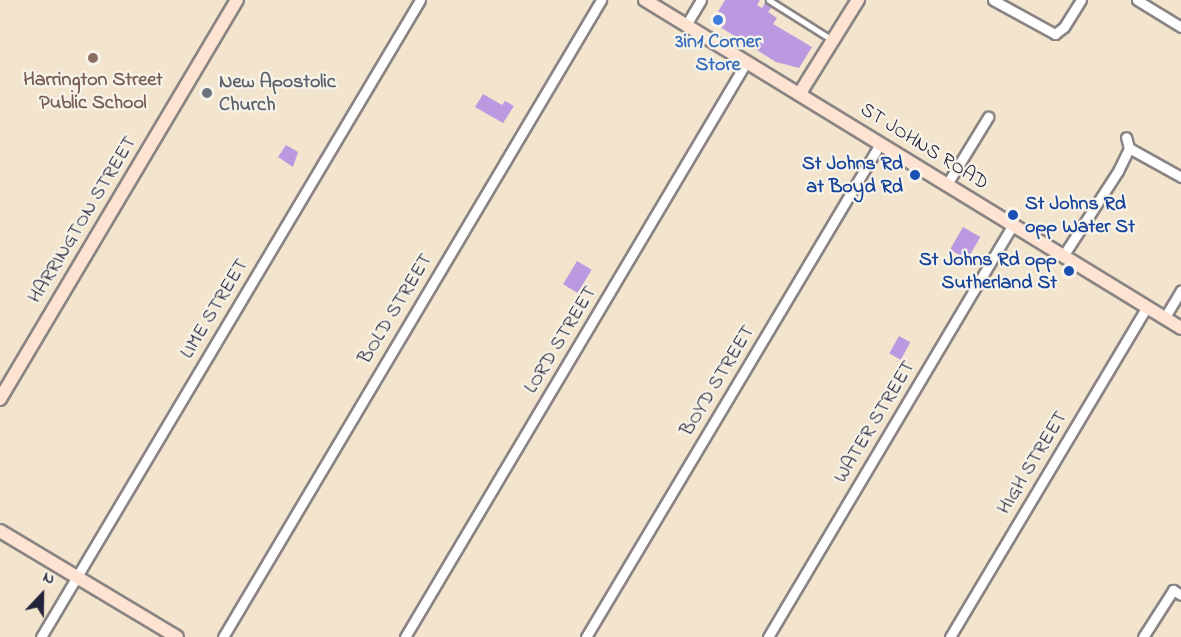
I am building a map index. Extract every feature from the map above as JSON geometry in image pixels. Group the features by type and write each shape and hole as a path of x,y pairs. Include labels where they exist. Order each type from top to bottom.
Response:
{"main road":[{"name":"HARRINGTON STREET","path":"0,399 237,0"},
{"name":"ST JOHNS ROAD","path":"645,0 1181,328"},
{"path":"800,93 858,0"},
{"path":"0,531 177,637"}],"street":[{"name":"LIME STREET","path":"41,637 420,0"},
{"name":"BOLD STREET","path":"223,637 601,0"},
{"path":"686,25 701,0"},
{"path":"993,0 1055,34 1064,27 1081,0"},
{"path":"1137,0 1181,27"},
{"name":"LORD STREET","path":"405,637 747,61"},
{"path":"947,184 988,117"},
{"path":"1064,256 1118,171 1129,148 1126,137"},
{"name":"BOYD STREET","path":"586,637 880,144"},
{"path":"1129,148 1181,177"},
{"name":"WATER STREET","path":"768,637 1013,225"},
{"path":"1165,318 1181,290"},
{"name":"HIGH STREET","path":"950,637 1147,307"},
{"path":"1143,637 1173,590 1181,595"}],"lane":[{"path":"769,0 833,40"}],"building":[{"path":"725,0 760,0 757,5 762,8 765,3 772,7 768,12 777,18 773,24 812,47 799,68 776,62 712,22"},
{"path":"483,94 502,105 505,101 514,106 503,123 475,107"},
{"path":"286,145 298,152 293,167 278,157"},
{"path":"963,227 980,237 967,260 950,250"},
{"path":"577,261 592,270 578,293 563,284"},
{"path":"899,336 910,342 901,360 889,353"}],"place":[{"name":"3in1 Corner Store","path":"718,20"},
{"name":"Harrington Street Public School","path":"93,58"},
{"name":"New Apostolic Church","path":"207,93"},
{"name":"St Johns Rd at Boyd Rd","path":"915,175"},
{"name":"St Johns Rd opp Water St","path":"1013,215"},
{"name":"St Johns Rd opp Sutherland St","path":"1069,271"}]}
